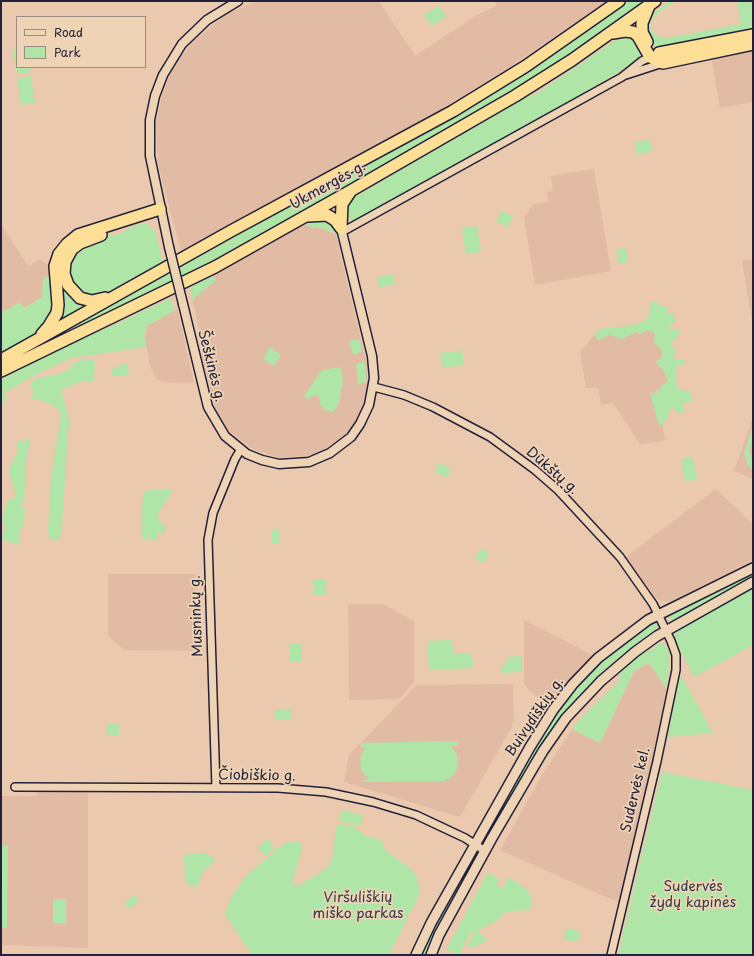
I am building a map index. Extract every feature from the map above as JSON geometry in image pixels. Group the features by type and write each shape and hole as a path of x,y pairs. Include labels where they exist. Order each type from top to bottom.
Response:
{"highway":[{"path":"601,14 611,1"},
{"name":"Ukmergės g.","path":"1,360 453,111 526,66 619,1"},
{"path":"652,3 642,23 642,32 654,55"},
{"name":"Ukmergės g.","path":"1,371 215,267 352,190 515,96 611,34 652,3"},
{"path":"611,34 625,31 632,32 638,36 663,64 753,44"},
{"path":"654,55 753,35"},
{"path":"342,230 342,204 352,190"},
{"path":"116,296 92,301 80,298 75,294 65,279 64,267 67,256 80,243 161,211"},
{"path":"31,344 50,326 56,312 58,305 55,266 59,254 67,244 78,235 161,211"},
{"path":"303,217 326,216 335,220 342,230"}],"main road":[{"name":"Buivydiškių g.","path":"416,955 431,922 530,747 553,710 573,684 598,658 630,633 658,614 753,568"},
{"name":"Buivydiškių g.","path":"431,955 439,936 485,851 543,751 566,718 609,673 651,640 753,582"}],"street":[{"name":"Šeškinės g.","path":"238,1 227,3 207,20 182,44 169,64 158,85 152,112 149,141 153,173 161,211 182,304 208,407 222,432 241,449 254,458 279,464 299,464 318,459 342,445 356,431 365,414 374,388 373,362 342,230"},
{"path":"342,230 622,77 654,55"},
{"path":"622,77 663,64"},
{"name":"Dūkštų g.","path":"374,388 404,395 433,407 490,437 535,470 558,490 620,557 643,588 658,614 666,632"},
{"name":"Musninkų g.","path":"216,788 208,540 213,513 234,459 241,449"},
{"name":"Sudervės kel.","path":"611,955 657,761 676,670 676,655 666,632"},
{"name":"Čiobiškio g.","path":"15,787 285,789 326,792 353,797 416,815 485,851"}],"shaded area":[{"path":"257,1 379,1 415,56 477,15 496,6 496,1 608,1 511,66 417,124 236,221 182,254 158,164 156,124 161,98 169,76 183,54 194,41 225,15"},
{"path":"753,48 753,102 720,108 711,56"},
{"path":"594,169 611,271 535,285 524,217 533,204 549,202 547,192 553,191 551,176"},
{"path":"1,224 28,266 40,259 52,268 53,277 44,279 42,297 24,308 20,302 1,312"},
{"path":"305,224 313,228 317,226 336,235 366,361 368,385 363,408 359,417 342,438 321,451 309,455 279,458 255,450 245,444 228,429 216,410 201,355 204,354 190,287"},
{"path":"753,259 753,327 742,261"},
{"path":"177,309 194,383 162,382 156,378 150,366 145,338 147,326"},
{"path":"660,325 671,388 656,390 665,441 640,444 613,403 601,405 598,387 586,388 580,352 593,336"},
{"path":"753,417 753,479 734,471"},
{"path":"716,489 753,524 753,560 671,601 662,601 657,599 626,557"},
{"path":"108,574 195,574 197,651 124,650 108,636"},
{"path":"348,604 383,604 414,621 414,682 399,699 349,700"},
{"path":"524,620 595,657 549,708 524,685"},
{"path":"649,663 669,692 622,904 500,850 543,774 572,729 600,743 634,671"},
{"path":"513,684 514,722 512,722 512,727 460,817 344,782 349,755 417,685"},
{"path":"37,792 88,792 88,948 1,945 1,796 36,796"}],"green space":[{"path":"629,1 647,1 526,84 456,126 133,304 64,332 478,101 543,61"},
{"path":"670,1 675,1 652,19 652,31 657,36 666,38 741,24 737,1 752,1 753,29 751,31 658,48 649,40 645,20"},
{"path":"439,6 446,16 432,26 424,15"},
{"path":"631,33 643,53 638,60 569,102 358,220 349,219 346,215 348,201 517,102 539,92 625,34"},
{"path":"13,50 16,50 16,68"},
{"path":"16,68 30,68 31,72 17,74"},
{"path":"31,76 35,103 21,105 17,78"},
{"path":"650,140 652,152 636,154 635,142"},
{"path":"501,211 513,216 508,227 497,222"},
{"path":"327,218 336,230 338,240 335,233 317,227 313,228 305,224 315,220"},
{"path":"141,224 147,224 155,231 163,263 100,296 96,297 79,294 66,271 69,257 87,245 106,238 109,234 116,235 123,233 128,228"},
{"path":"477,226 481,252 466,254 462,228"},
{"path":"81,240 59,273 91,305 56,324 58,272"},
{"path":"626,248 628,262 619,264 616,249"},
{"path":"393,274 395,284 379,288 377,277"},
{"path":"213,276 216,278 215,281 192,300 190,287"},
{"path":"45,277 53,277 54,310 46,326 1,354 1,312 20,302 25,308 42,297 43,281"},
{"path":"171,298 174,311 147,326 144,334 146,347 71,358 35,375 6,392 4,404 1,405 1,380 33,360"},
{"path":"651,301 657,301 660,305 667,307 667,314 674,313 675,323 669,325 670,328 681,331 677,338 670,343 675,350 674,359 678,360 684,358 685,361 683,365 677,365 675,381 679,389 690,392 692,395 691,401 684,403 683,412 680,414 675,411 672,405 665,422 659,426 650,393 659,392 661,386 668,382 663,369 658,366 656,361 662,358 662,353 660,348 654,343 655,333 647,330 641,334 636,332 622,339 610,335 597,340 595,332 604,328 631,326 644,321 648,318"},
{"path":"357,339 360,341 362,352 353,355 349,341"},
{"path":"270,347 281,355 274,366 263,359"},
{"path":"462,350 464,365 443,368 440,353"},
{"path":"85,359 93,360 95,363 94,381 79,382 61,390 70,423 68,432 62,524 60,537 57,541 51,539 48,532 51,478 61,415 58,409 44,401 32,399 33,391 30,386 36,378 59,374 69,369 75,362"},
{"path":"365,362 366,385 363,382 358,385 356,364"},
{"path":"128,364 129,375 112,375 111,370 120,365"},
{"path":"341,367 343,381 339,403 334,412 324,410 320,405 319,396 316,395 307,399 304,396 322,370"},
{"path":"753,426 753,437 749,452 753,463 753,470 748,465 744,453"},
{"path":"23,440 30,440 26,463 24,503 19,505 25,509 24,522 20,531 19,543 16,545 2,539 5,526 2,519 8,500 15,497 14,485 10,477 9,469 18,447 14,444"},
{"path":"693,457 697,480 685,481 681,459"},
{"path":"439,463 451,468 447,478 435,472"},
{"path":"160,489 171,490 171,494 157,515 161,523 166,527 166,533 163,534 158,531 158,540 150,540 150,534 146,541 143,540 141,528 143,496 145,491"},
{"path":"271,529 280,529 280,543 271,543"},
{"path":"481,548 489,553 483,563 475,559"},
{"path":"753,571 753,578 674,622 670,620 672,613"},
{"path":"313,579 326,579 326,595 313,595"},
{"path":"753,586 753,645 694,677 674,637 677,630"},
{"path":"652,622 657,622 658,627 607,667 564,714 491,835 486,832 549,723 570,695 611,653"},
{"path":"452,640 453,654 472,653 473,668 429,670 427,641"},
{"path":"660,643 664,643 670,654 667,689 649,663 634,671 600,743 572,729 583,716 619,681 620,673 626,665 640,653 648,652"},
{"path":"289,644 301,644 301,662 289,662"},
{"path":"521,656 522,672 502,673 502,665 508,664 508,657"},
{"path":"679,677 682,677 713,733 668,737"},
{"path":"276,709 292,709 292,720 276,720"},
{"path":"107,724 119,724 119,736 107,736"},
{"path":"458,741 458,746 451,746 457,754 458,767 452,777 444,781 363,782 363,780 369,779 360,767 361,755 366,747 361,747 361,743"},
{"name":"Sudervės žydų kapinės","path":"662,772 753,790 753,955 618,955"},
{"path":"342,810 363,815 361,826 339,821"},
{"name":"Viršuliškių miško parkas","path":"340,824 353,826 366,836 381,840 387,852 410,868 417,877 420,893 389,955 252,955 226,916 226,911 231,898 245,877 281,846 289,842 298,841 301,843 302,850 292,882 297,886 301,884 327,868 333,857 336,827"},
{"path":"268,839 275,848 265,857 258,847"},
{"path":"1,845 8,845 7,928 1,928"},
{"path":"188,853 203,853 212,856 215,861 202,873 199,884 193,887 186,882 185,878 184,857"},
{"path":"474,855 474,859 448,905 426,955 420,955 431,930"},
{"path":"488,872 499,879 497,885 503,889 508,877 526,888 532,898 531,910 508,911 496,921 477,931 471,931 460,954 446,950"},
{"path":"133,895 139,900 130,909 124,904"},
{"path":"53,899 66,899 66,924 53,923"},
{"path":"567,928 580,931 578,942 564,939"},
{"path":"474,932 478,932 488,940 474,947 468,947"}]}
